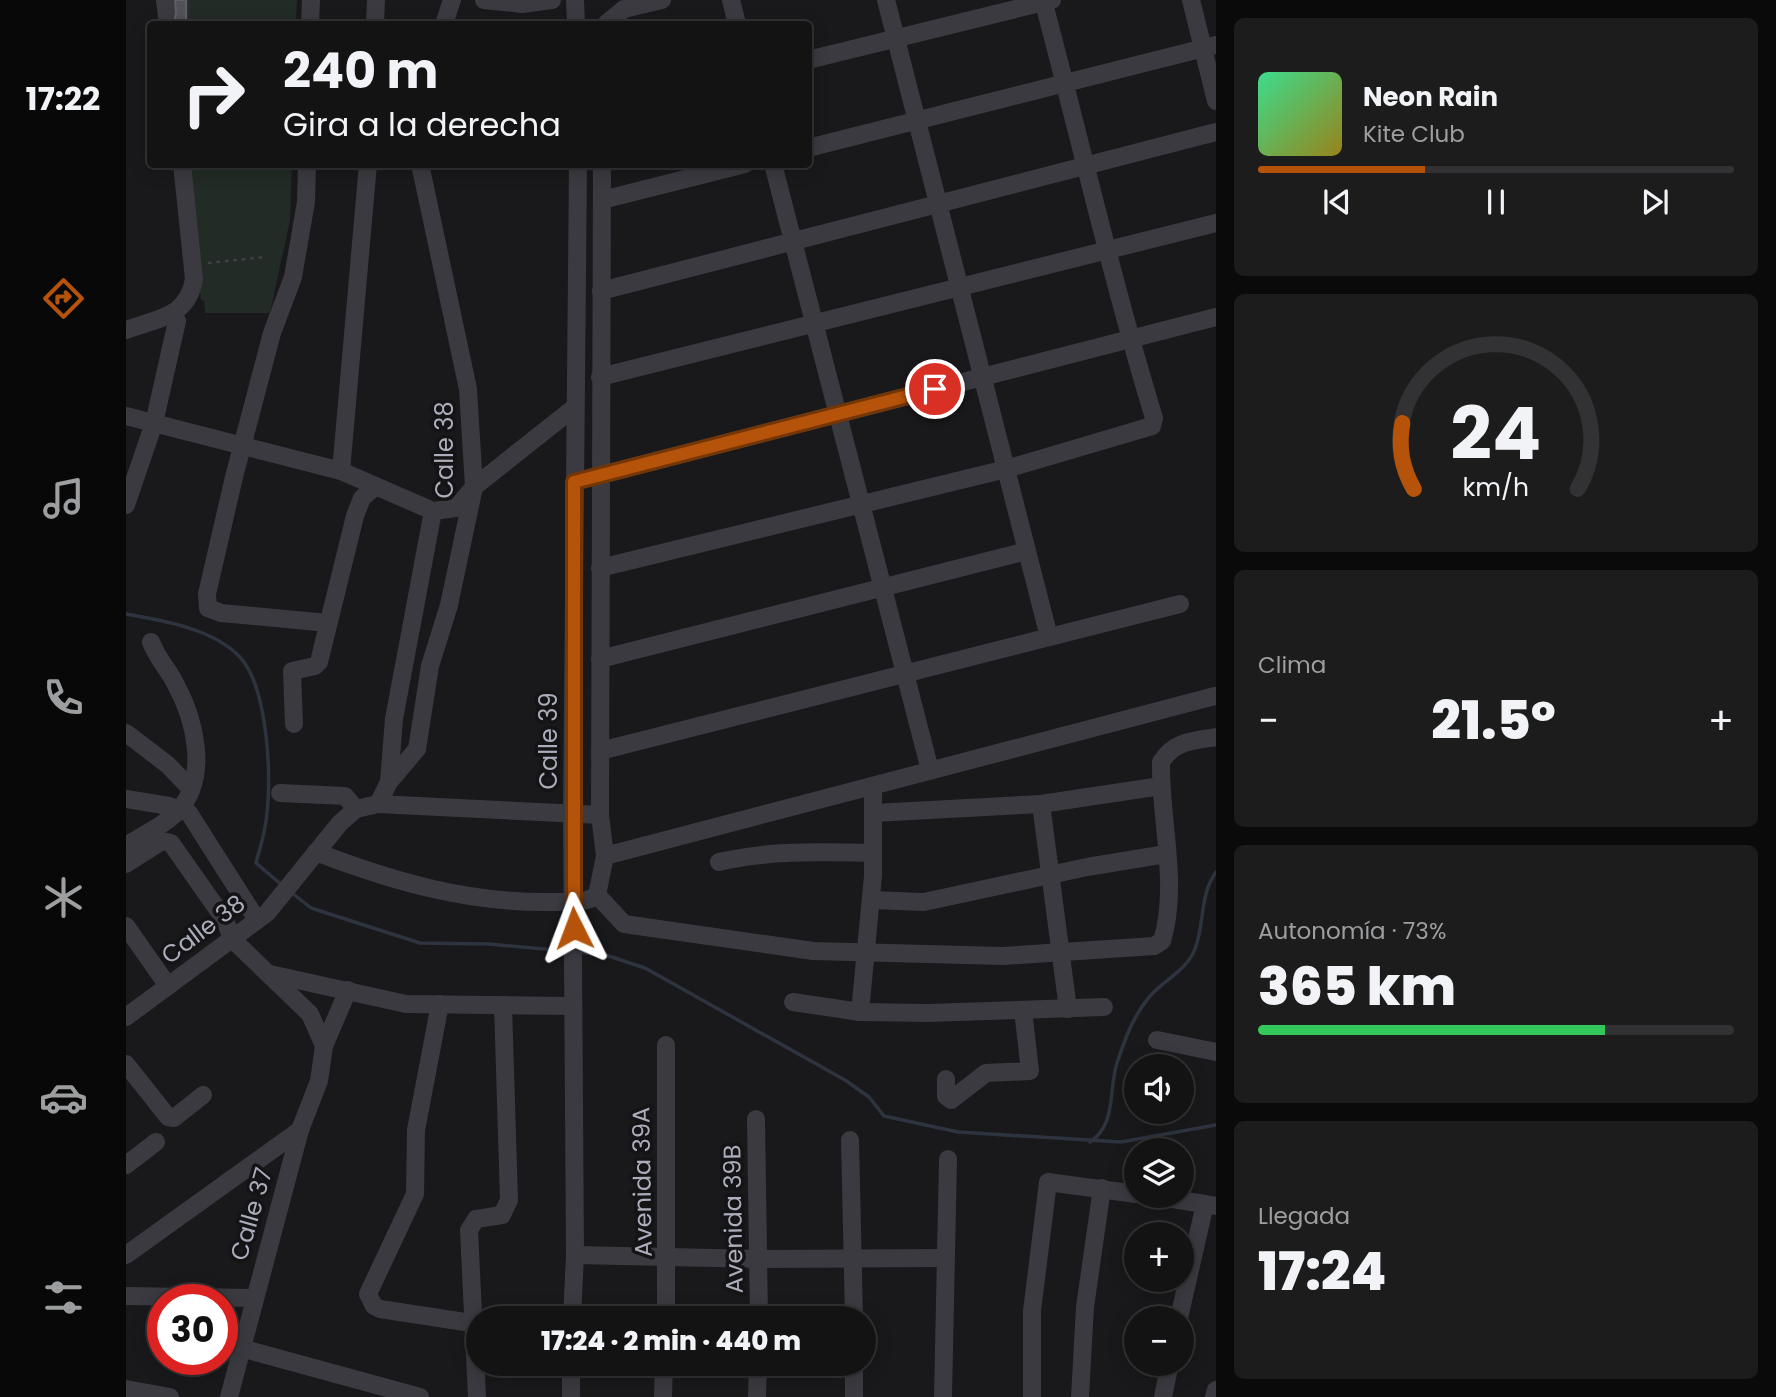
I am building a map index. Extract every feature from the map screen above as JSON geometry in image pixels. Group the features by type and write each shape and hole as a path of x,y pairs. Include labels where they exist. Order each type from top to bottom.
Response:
{"street":[{"path":"165,0 168,21"},
{"path":"310,21 311,0"},
{"path":"375,21 376,0"},
{"path":"445,21 452,0"},
{"path":"484,0 522,4 552,0"},
{"path":"575,0 576,21"},
{"path":"610,21 624,9 662,0"},
{"path":"731,0 736,21"},
{"path":"886,0 894,40 984,376 1049,637"},
{"path":"1191,0 1209,46 1216,101"},
{"path":"600,568 1006,469 1152,426 1154,418 1104,249 1087,166 1064,84 1046,1 812,59"},
{"path":"812,147 1209,46"},
{"path":"601,291 1216,132"},
{"path":"126,330 177,311 191,297 194,279 182,168"},
{"path":"307,168 304,214 293,277 272,333 220,528 207,594 208,608 221,613 328,623"},
{"path":"341,471 368,168"},
{"name":"Calle 38","path":"378,804 389,782 417,749 430,666 449,605 474,487 468,389 421,168"},
{"name":"Calle 39","path":"573,1306 575,1255 572,813 578,168"},
{"path":"597,895 605,856 600,815 602,168"},
{"path":"602,200 730,168"},
{"path":"774,168 859,506 883,587 930,770"},
{"path":"600,377 1216,223"},
{"path":"574,482 1216,317"},
{"path":"126,505 154,423 177,321"},
{"path":"126,416 341,471 433,511 456,508 474,487 575,407"},
{"path":"294,724 292,671 315,666 319,662 355,516 362,498 376,488"},
{"path":"389,782 394,719 433,511"},
{"path":"600,659 1027,551"},
{"path":"600,751 1180,604"},
{"path":"126,846 179,810 198,769 196,745 176,685 151,642"},
{"path":"605,856 1215,696"},
{"path":"126,733 168,765 190,788"},
{"path":"597,895 624,924 813,951 867,955 1003,956 1060,950 1145,948 1162,941 1167,900 1161,762 1169,749 1188,741 1216,737"},
{"path":"860,1012 871,900 873,786"},
{"path":"874,813 1041,804 1161,786"},
{"path":"280,793 345,796 356,810 378,804 600,815"},
{"path":"126,799 189,813 257,920"},
{"path":"1041,804 1068,1009"},
{"name":"Calle 38","path":"126,1017 257,920 340,823 356,810"},
{"path":"126,864 162,841 171,843 225,920 232,939 310,1014 324,1045"},
{"path":"719,862 752,854 804,851 873,853"},
{"path":"316,852 370,873 438,891 530,903 572,902 597,895"},
{"path":"871,900 924,902 1166,854"},
{"path":"126,926 168,986"},
{"path":"270,974 406,1004 572,1006"},
{"name":"Calle 37","path":"229,1397 253,1298 300,1130 319,1081 324,1045 348,990"},
{"path":"793,1002 860,1012 1104,1007"},
{"path":"440,1004 416,1130 415,1194 368,1294 374,1306 380,1309 466,1322"},
{"path":"475,1306 469,1230 476,1219 502,1215 509,1200 503,1004"},
{"path":"946,1079 946,1096 951,1100 986,1073 1027,1074 1030,1071 1023,1010"},
{"path":"1157,1040 1216,1052"},
{"name":"Avenida 39A","path":"666,1045 666,1306"},
{"path":"126,1064 168,1117 174,1118 203,1095"},
{"name":"Avenida 39B","path":"756,1119 760,1259 758,1306"},
{"path":"126,1255 300,1130"},
{"path":"850,1140 854,1306"},
{"path":"126,1165 156,1142"},
{"path":"943,1397 948,1159"},
{"path":"1032,1397 1032,1311 1048,1182 1124,1192"},
{"path":"1080,1397 1085,1307 1101,1188"},
{"path":"1182,1306 1210,1205"},
{"path":"575,1255 760,1259 944,1258"},
{"path":"126,1296 253,1298"},
{"path":"242,1348 420,1397"},
{"path":"477,1376 477,1397"},
{"path":"571,1376 571,1397"},
{"path":"663,1397 664,1376"},
{"path":"757,1397 758,1376"},
{"path":"853,1397 854,1376"},
{"path":"1163,1397 1167,1376"},
{"path":"126,1389 170,1397"},
{"path":"1214,1397 1216,1390"}],"path":[{"path":"203,263 265,257"}],"shaded area":[{"path":"174,0 297,0 296,21 176,21"},
{"path":"184,168 292,168 290,220 270,313 205,313 204,301 201,300"}],"building":[{"path":"175,0 186,0 186,21 175,21"}],"waterway":[{"path":"126,614 201,632 228,646 249,671 263,713 269,787 264,832 256,863 283,886"},
{"path":"1090,1142 1099,1135 1108,1116 1114,1074 1134,1020 1150,996 1187,963 1195,949 1207,890 1216,872"},
{"path":"292,893 311,908 420,943 489,944 567,951"},
{"path":"578,952 606,955 645,968 845,1080 869,1097 884,1116 958,1132 1121,1142 1216,1125"}],"route":[{"path":"574,928 574,482 935,389"}]}
